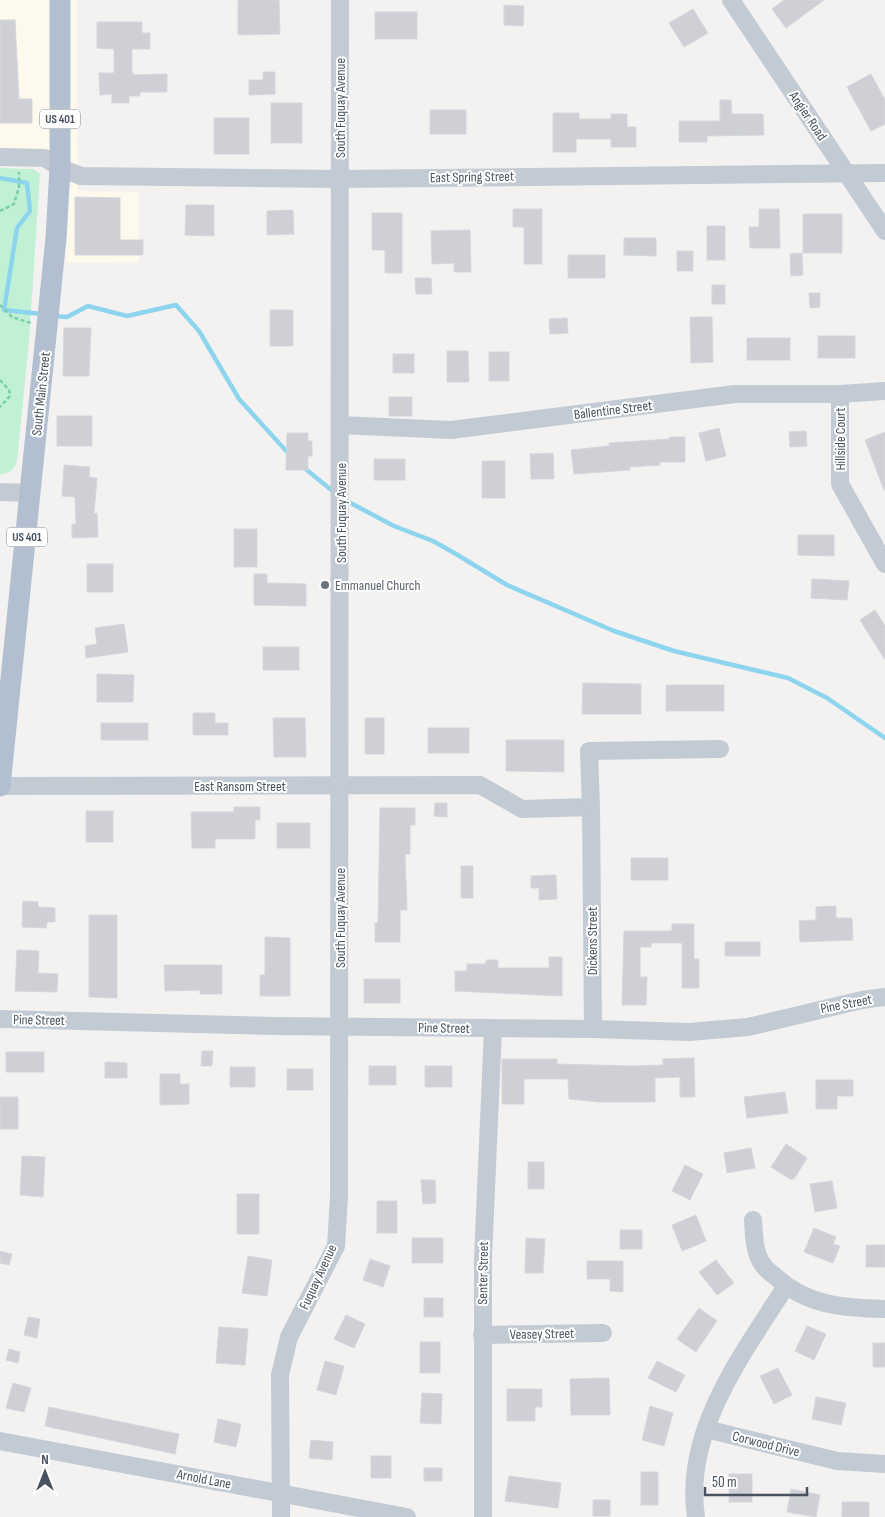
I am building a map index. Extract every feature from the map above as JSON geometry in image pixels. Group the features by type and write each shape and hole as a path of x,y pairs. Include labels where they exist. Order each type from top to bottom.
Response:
{"main road":[{"name":"South Main Street","path":"0,786 56,238 60,168 60,0"}],"street":[{"name":"South Fuquay Avenue","path":"340,0 340,1026"},
{"name":"Angier Road","path":"731,0 885,231"},
{"name":"East Spring Street","path":"0,157 45,158 60,168 81,176 340,179 885,173"},
{"name":"Ballentine Street","path":"340,426 451,430 735,394 840,394 885,391"},
{"name":"Hillside Court","path":"840,394 840,484 885,564"},
{"path":"0,492 31,493"},
{"name":"Dickens Street","path":"593,1029 592,854 589,751 720,749"},
{"name":"East Ransom Street","path":"0,786 480,785 522,809 591,808"},
{"name":"Pine Street","path":"0,1020 689,1032 748,1026 862,1000 885,997"},
{"name":"Fuquay Avenue","path":"281,1517 280,1375 289,1337 336,1246 339,1198 340,1026"},
{"name":"Senter Street","path":"484,1517 482,1335 493,1029"},
{"path":"753,1220 756,1250 763,1265 786,1286 814,1301 840,1308 885,1309"},
{"path":"696,1517 696,1475 706,1429 724,1387 786,1286"},
{"name":"Veasey Street","path":"482,1335 603,1333"},
{"name":"Corwood Drive","path":"706,1429 837,1461 885,1464"},
{"name":"Arnold Lane","path":"0,1441 407,1517"}],"path":[{"path":"0,211 14,204 19,187 19,158"},
{"path":"0,305 12,316 22,321 48,325"},
{"path":"0,380 9,390 10,396 0,407"}],"shaded area":[{"path":"0,0 77,0 78,191 138,192 139,262 66,263 71,160 42,149 0,149"}],"green space":[{"path":"0,168 33,169 40,174 29,341 17,461 11,471 0,474"}],"building":[{"path":"238,0 279,0 280,34 238,35"},
{"path":"784,0 824,0 786,28 772,9"},
{"path":"504,5 524,6 523,26 504,25"},
{"path":"693,9 708,33 684,47 669,23"},
{"path":"375,12 417,12 417,39 375,39"},
{"path":"0,20 15,20 19,99 32,99 32,123 0,123"},
{"path":"97,22 142,22 142,33 150,33 150,49 132,49 132,72 134,75 167,74 167,92 140,92 140,96 129,96 129,103 112,103 112,94 100,95 99,73 114,73 114,49 97,48"},
{"path":"263,72 275,72 275,94 249,95 249,80 263,80"},
{"path":"871,74 885,100 885,124 871,131 847,87"},
{"path":"720,100 731,100 732,114 763,114 764,135 707,136 707,142 679,142 679,121 720,121"},
{"path":"271,103 302,103 302,143 271,143"},
{"path":"430,110 466,110 466,134 430,134"},
{"path":"553,113 579,113 579,119 611,119 611,114 627,114 627,127 636,127 636,147 611,147 611,139 576,139 576,152 553,152"},
{"path":"214,118 249,118 249,154 214,154"},
{"path":"75,197 120,198 120,240 143,240 143,255 75,255"},
{"path":"186,205 214,205 214,236 185,235"},
{"path":"513,209 542,209 542,264 524,264 524,227 513,227"},
{"path":"759,209 779,209 780,248 750,248 749,227 759,227"},
{"path":"293,210 294,234 267,235 267,211"},
{"path":"372,213 402,213 402,273 385,273 385,250 372,250"},
{"path":"803,214 842,214 842,253 803,253"},
{"path":"707,226 725,226 725,260 707,260"},
{"path":"470,230 471,272 454,272 454,263 432,264 431,231"},
{"path":"624,238 656,238 656,256 624,255"},
{"path":"677,251 693,251 693,271 677,271"},
{"path":"802,253 803,275 791,276 790,254"},
{"path":"568,255 605,255 605,278 568,278"},
{"path":"415,278 431,278 432,294 416,294"},
{"path":"712,285 725,285 725,304 712,304"},
{"path":"809,293 820,293 820,307 810,308"},
{"path":"270,310 293,310 293,346 270,346"},
{"path":"690,317 712,317 713,362 691,363"},
{"path":"567,318 568,333 550,334 549,319"},
{"path":"64,328 91,328 89,376 63,376"},
{"path":"818,336 855,336 855,358 818,358"},
{"path":"747,338 790,338 790,360 747,360"},
{"path":"447,351 468,351 469,382 447,382"},
{"path":"489,352 509,352 509,381 489,381"},
{"path":"393,354 414,354 414,373 393,373"},
{"path":"389,397 412,397 412,416 389,416"},
{"path":"57,416 92,416 92,446 57,446"},
{"path":"719,428 726,456 706,461 699,433"},
{"path":"806,431 807,446 790,447 789,432"},
{"path":"885,432 885,489 884,490 865,440"},
{"path":"287,433 308,433 308,441 312,441 312,456 308,456 308,470 286,470"},
{"path":"670,437 685,437 685,462 660,462 660,465 630,467 630,470 574,474 571,450 609,446 609,443 670,439"},
{"path":"553,453 554,479 531,479 530,454"},
{"path":"374,459 405,459 405,480 374,480"},
{"path":"482,461 505,461 505,498 482,498"},
{"path":"64,465 90,467 89,477 97,478 94,514 97,513 98,537 72,538 72,524 76,524 75,497 62,496"},
{"path":"234,529 257,529 257,567 234,567"},
{"path":"798,535 834,535 834,556 798,555"},
{"path":"87,564 113,564 113,592 87,592"},
{"path":"254,574 267,574 267,583 306,584 306,606 254,605"},
{"path":"812,579 849,581 847,600 811,598"},
{"path":"875,610 885,626 885,660 860,620"},
{"path":"124,624 128,652 86,658 85,646 97,644 95,628"},
{"path":"263,647 299,647 299,670 263,670"},
{"path":"97,674 134,675 133,702 97,702"},
{"path":"583,683 641,684 641,714 582,714"},
{"path":"666,685 724,685 724,711 666,711"},
{"path":"193,713 215,713 215,723 228,723 228,735 193,735"},
{"path":"273,718 305,718 306,757 274,757"},
{"path":"365,718 384,718 384,754 365,754"},
{"path":"101,723 148,723 148,740 101,740"},
{"path":"428,728 469,728 469,753 428,753"},
{"path":"506,740 564,740 564,772 506,771"},
{"path":"435,803 447,803 447,817 434,816"},
{"path":"234,807 260,807 260,820 255,820 255,839 215,839 215,848 192,848 191,812 234,812"},
{"path":"380,808 415,808 415,825 410,825 410,854 405,854 407,910 400,910 400,942 375,942 375,923 378,923"},
{"path":"86,811 113,811 113,842 86,842"},
{"path":"277,823 310,823 310,848 277,848"},
{"path":"631,858 668,858 668,880 631,880"},
{"path":"461,866 473,866 473,898 461,898"},
{"path":"556,875 557,899 539,900 539,888 531,888 531,876"},
{"path":"23,901 38,902 38,907 55,908 55,922 47,922 46,928 22,927"},
{"path":"836,906 836,918 852,918 853,940 800,942 799,921 816,920 816,907"},
{"path":"89,915 117,915 117,998 89,997"},
{"path":"672,924 694,924 694,959 699,959 699,988 682,988 682,943 651,943 651,947 640,947 640,977 647,977 646,1005 622,1005 624,931 672,931"},
{"path":"265,937 290,938 290,996 260,996 260,975 265,975"},
{"path":"725,942 760,942 760,956 725,956"},
{"path":"17,950 39,951 38,973 58,974 57,992 15,991"},
{"path":"549,957 562,957 562,996 455,991 455,971 467,971 467,964 486,964 486,960 498,960 498,968 549,968"},
{"path":"164,965 222,965 222,994 200,994 200,990 165,991"},
{"path":"364,979 400,979 400,1003 364,1003"},
{"path":"202,1051 213,1051 212,1066 201,1066"},
{"path":"6,1052 44,1052 44,1072 6,1072"},
{"path":"694,1058 695,1097 680,1097 680,1077 655,1078 655,1102 600,1102 569,1099 568,1079 524,1079 524,1104 502,1104 502,1059 557,1059 557,1064 632,1066 663,1065 663,1059"},
{"path":"105,1062 127,1063 127,1078 105,1078"},
{"path":"369,1066 396,1066 396,1085 369,1085"},
{"path":"425,1066 452,1066 452,1087 425,1087"},
{"path":"230,1067 255,1067 255,1087 230,1087"},
{"path":"287,1069 313,1069 313,1090 287,1090"},
{"path":"160,1074 180,1074 180,1084 189,1084 189,1104 160,1105"},
{"path":"816,1080 853,1080 853,1096 837,1096 837,1109 816,1109"},
{"path":"785,1092 788,1113 747,1118 744,1097"},
{"path":"0,1097 18,1097 18,1129 0,1129"},
{"path":"786,1144 807,1158 794,1179 790,1179 771,1167"},
{"path":"751,1148 755,1168 727,1173 724,1153"},
{"path":"22,1156 45,1157 43,1197 20,1195"},
{"path":"528,1162 544,1162 544,1189 528,1189"},
{"path":"685,1165 703,1174 690,1200 672,1191"},
{"path":"421,1180 435,1180 436,1203 423,1204"},
{"path":"832,1181 837,1208 815,1212 810,1184"},
{"path":"237,1194 259,1194 259,1234 237,1234"},
{"path":"377,1201 397,1201 397,1233 377,1233"},
{"path":"696,1215 706,1241 682,1251 672,1225"},
{"path":"814,1228 836,1237 833,1244 840,1246 833,1263 804,1252"},
{"path":"620,1230 642,1230 642,1249 620,1249"},
{"path":"412,1238 443,1238 443,1263 412,1263"},
{"path":"526,1238 545,1239 543,1273 525,1273"},
{"path":"866,1245 885,1245 885,1267 866,1267"},
{"path":"0,1251 12,1254 9,1265 0,1263"},
{"path":"248,1256 272,1260 267,1296 242,1293"},
{"path":"370,1259 390,1266 383,1287 363,1280"},
{"path":"716,1260 734,1283 717,1295 699,1272"},
{"path":"587,1261 623,1261 623,1292 610,1291 610,1279 587,1279"},
{"path":"424,1298 443,1298 443,1317 424,1317"},
{"path":"699,1308 717,1321 696,1352 677,1339"},
{"path":"346,1315 365,1324 354,1348 334,1339"},
{"path":"28,1317 40,1319 37,1338 24,1335"},
{"path":"807,1326 826,1334 814,1360 795,1351"},
{"path":"219,1327 248,1329 245,1365 216,1363"},
{"path":"420,1342 440,1342 440,1373 420,1373"},
{"path":"873,1343 885,1343 885,1367 873,1367"},
{"path":"9,1349 20,1352 18,1363 6,1360"},
{"path":"325,1361 344,1366 336,1395 317,1390"},
{"path":"657,1361 685,1375 676,1392 648,1378"},
{"path":"778,1368 792,1395 774,1404 760,1376"},
{"path":"609,1378 610,1415 571,1415 570,1379"},
{"path":"13,1383 31,1388 24,1412 6,1408"},
{"path":"507,1389 542,1389 542,1407 535,1407 535,1421 507,1421"},
{"path":"422,1393 442,1394 441,1424 420,1423"},
{"path":"816,1397 846,1403 841,1425 812,1419"},
{"path":"650,1406 673,1413 664,1446 642,1440"},
{"path":"49,1407 179,1434 175,1454 45,1426"},
{"path":"218,1419 241,1424 236,1447 214,1442"},
{"path":"311,1440 333,1442 332,1460 309,1458"},
{"path":"371,1456 391,1456 391,1478 371,1478"},
{"path":"424,1468 442,1468 442,1481 424,1481"},
{"path":"641,1472 658,1472 658,1505 641,1505"},
{"path":"729,1474 752,1474 752,1502 729,1502"},
{"path":"509,1476 561,1483 558,1508 505,1501"},
{"path":"791,1489 820,1495 816,1517 787,1512"},
{"path":"593,1500 610,1500 610,1516 593,1516"},
{"path":"842,1502 869,1502 869,1517 842,1517"}],"waterway":[{"path":"0,178 27,183 30,211 17,228 4,310 42,314"},
{"path":"55,316 67,317 88,306 127,316 176,305 199,331 239,399 289,454"},
{"path":"302,466 335,493"},
{"path":"343,499 394,526 433,541 507,585 614,631 674,651 788,678 827,698 885,738"}],"place":[{"name":"Emmanuel Church","path":"325,585"}]}
